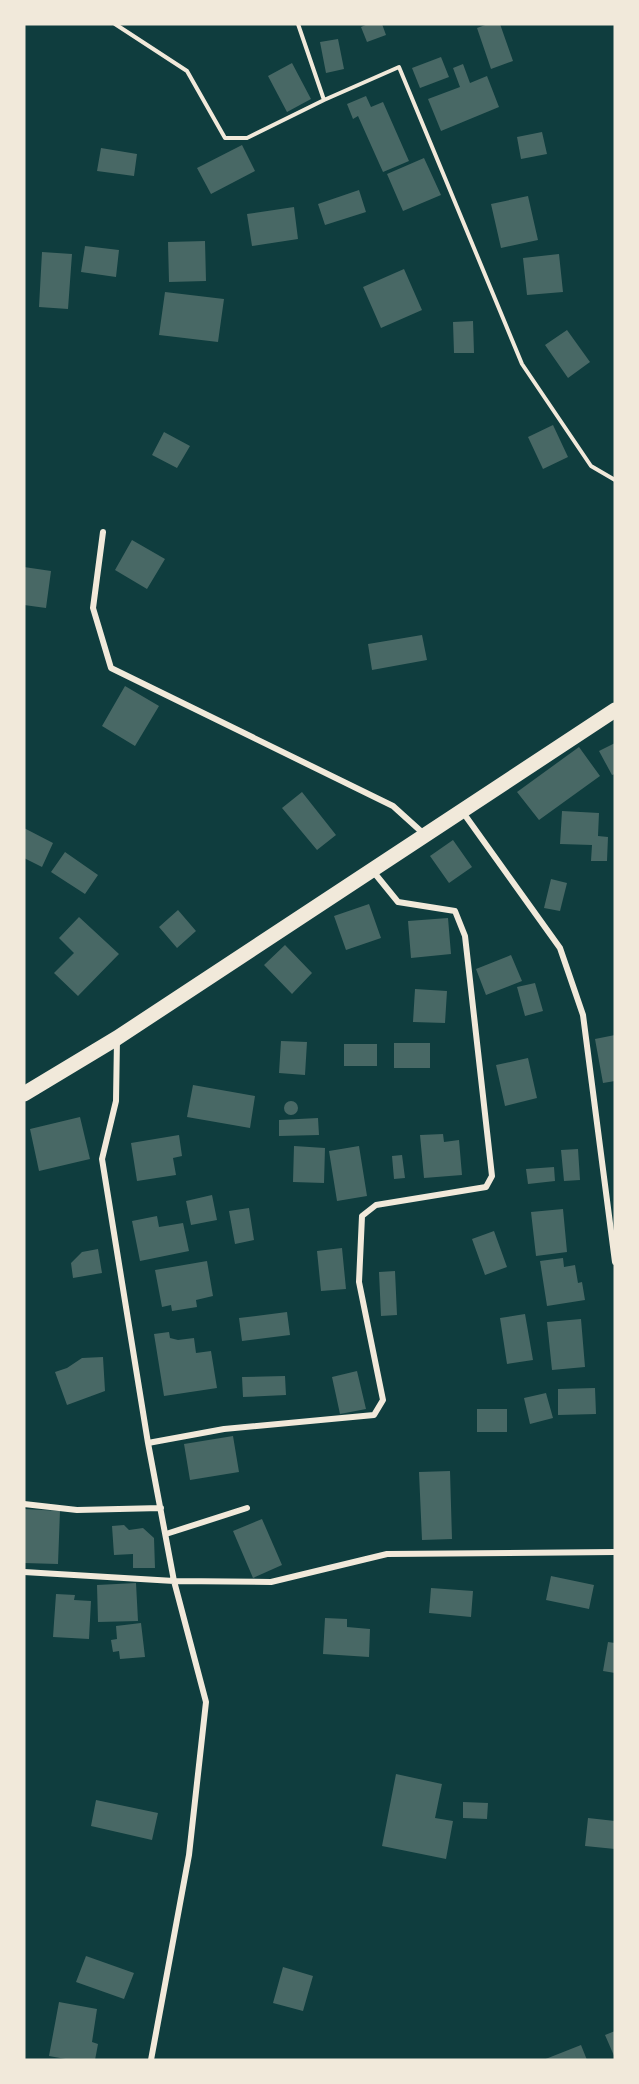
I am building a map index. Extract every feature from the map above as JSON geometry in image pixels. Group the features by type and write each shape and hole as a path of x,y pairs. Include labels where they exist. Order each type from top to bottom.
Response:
{"main road":[{"path":"24,1094 117,1038 615,710"}],"street":[{"path":"103,532 93,608 111,668 393,806 424,835"},
{"path":"462,810 560,948 583,1015 615,1262"},
{"path":"148,1443 224,1429 374,1415 383,1400 359,1282 362,1216 376,1205 486,1187 492,1176 465,936 455,911 398,902 371,870"},
{"path":"117,1038 116,1101 102,1159 148,1443 174,1581 206,1702 189,1855 151,2060"},
{"path":"24,1504 77,1510 161,1508"},
{"path":"166,1534 247,1508"},
{"path":"24,1572 174,1581 271,1582 387,1554 615,1552"}],"path":[{"path":"115,24 187,71 225,138 247,138 324,100 399,67 522,364 591,466 615,480"},
{"path":"298,24 324,100"}],"building":[{"path":"368,24 382,24 386,35 367,42 361,27"},
{"path":"488,24 500,24 513,61 491,69 477,28"},
{"path":"338,39 344,69 326,73 320,42"},
{"path":"441,57 449,77 420,88 412,68"},
{"path":"292,63 311,99 287,112 268,76"},
{"path":"463,64 470,83 487,76 499,107 441,131 428,99 460,87 453,68"},
{"path":"366,96 371,107 383,102 409,161 383,172 358,116 353,119 347,104"},
{"path":"542,132 547,154 521,159 517,137"},
{"path":"242,145 255,171 211,194 197,168"},
{"path":"101,148 137,154 134,176 97,171"},
{"path":"424,158 441,195 403,211 387,174"},
{"path":"359,190 366,212 325,225 318,204"},
{"path":"528,196 538,240 501,248 491,204"},
{"path":"294,207 298,239 252,246 247,214"},
{"path":"205,241 206,281 169,282 168,242"},
{"path":"85,246 119,250 116,277 81,272"},
{"path":"42,252 72,254 68,309 39,307"},
{"path":"559,254 563,292 527,295 523,258"},
{"path":"404,269 422,310 381,328 363,287"},
{"path":"165,292 224,299 218,342 159,335"},
{"path":"473,321 474,353 454,353 453,322"},
{"path":"567,330 590,362 568,378 545,345"},
{"path":"553,425 568,457 543,469 528,437"},
{"path":"164,432 190,446 177,468 152,455"},
{"path":"132,540 165,559 147,589 115,570"},
{"path":"24,567 51,571 46,608 24,605"},
{"path":"422,635 427,660 372,670 368,644"},
{"path":"125,686 159,706 135,746 102,726"},
{"path":"615,743 615,774 612,775 599,751"},
{"path":"579,747 600,776 539,820 517,792"},
{"path":"302,792 336,835 317,850 282,808"},
{"path":"562,811 599,813 598,836 608,837 607,861 591,861 592,845 560,844"},
{"path":"24,828 53,843 42,867 24,858"},
{"path":"453,840 472,867 449,883 430,856"},
{"path":"65,852 98,875 85,894 51,872"},
{"path":"551,879 567,883 560,911 544,908"},
{"path":"369,904 381,938 346,950 334,916"},
{"path":"178,910 196,931 177,948 159,927"},
{"path":"79,917 119,954 78,996 54,973 74,953 59,938"},
{"path":"448,918 451,954 411,958 408,921"},
{"path":"285,945 312,973 292,994 264,965"},
{"path":"511,955 522,981 486,995 476,969"},
{"path":"535,983 543,1011 525,1016 517,987"},
{"path":"415,989 447,991 445,1023 413,1022"},
{"path":"615,1035 615,1081 603,1083 595,1039"},
{"path":"281,1041 307,1042 305,1075 279,1073"},
{"path":"394,1043 430,1043 430,1068 394,1068"},
{"path":"344,1044 377,1044 377,1066 344,1066"},
{"path":"528,1058 537,1098 505,1106 496,1065"},
{"path":"193,1085 255,1096 250,1128 187,1117"},
{"path":"288,1101 294,1101 298,1108 294,1115 288,1115 284,1111 284,1105"},
{"path":"80,1117 90,1159 39,1171 30,1129"},
{"path":"318,1118 319,1135 279,1136 279,1120"},
{"path":"443,1134 444,1142 459,1140 462,1175 424,1178 420,1135"},
{"path":"179,1135 182,1156 173,1158 176,1175 137,1181 131,1143"},
{"path":"294,1146 325,1148 324,1183 293,1182"},
{"path":"359,1146 367,1196 337,1201 329,1151"},
{"path":"578,1149 580,1180 564,1181 561,1150"},
{"path":"402,1155 405,1178 394,1179 392,1156"},
{"path":"554,1167 555,1181 528,1184 526,1169"},
{"path":"212,1195 217,1220 191,1225 186,1201"},
{"path":"249,1208 254,1240 235,1244 229,1211"},
{"path":"563,1209 567,1252 536,1256 531,1212"},
{"path":"157,1216 159,1227 183,1223 189,1251 140,1261 132,1221"},
{"path":"494,1231 507,1267 485,1275 472,1239"},
{"path":"342,1248 346,1289 321,1291 317,1251"},
{"path":"98,1249 102,1273 73,1278 71,1263 82,1252"},
{"path":"563,1258 564,1267 575,1265 578,1283 582,1282 585,1300 547,1306 540,1261"},
{"path":"207,1261 213,1296 196,1300 197,1307 172,1311 171,1305 162,1307 155,1270"},
{"path":"395,1271 397,1315 381,1316 379,1272"},
{"path":"287,1312 290,1335 242,1341 239,1318"},
{"path":"525,1314 533,1360 507,1364 500,1318"},
{"path":"581,1319 585,1367 552,1370 547,1322"},
{"path":"169,1332 170,1338 178,1340 194,1338 196,1353 211,1351 217,1388 164,1396 154,1334"},
{"path":"103,1357 105,1391 67,1405 55,1372 67,1368 82,1358"},
{"path":"357,1371 366,1409 340,1414 332,1377"},
{"path":"285,1376 286,1395 243,1397 242,1377"},
{"path":"595,1388 596,1414 558,1415 558,1389"},
{"path":"546,1393 553,1418 530,1424 524,1398"},
{"path":"477,1409 507,1409 507,1432 477,1432"},
{"path":"233,1436 239,1472 190,1480 184,1444"},
{"path":"450,1471 452,1539 422,1540 419,1472"},
{"path":"24,1509 60,1511 58,1564 24,1563"},
{"path":"262,1519 282,1565 253,1578 233,1531"},
{"path":"124,1525 129,1530 143,1528 154,1538 155,1568 133,1568 133,1554 114,1555 112,1526"},
{"path":"551,1576 594,1585 589,1609 546,1600"},
{"path":"136,1583 138,1621 98,1622 97,1585"},
{"path":"431,1588 473,1591 471,1617 429,1613"},
{"path":"56,1594 75,1595 74,1600 91,1601 89,1639 53,1637"},
{"path":"325,1618 347,1619 347,1627 370,1629 369,1657 323,1654"},
{"path":"141,1623 145,1657 120,1659 119,1651 113,1652 111,1640 117,1639 116,1626"},
{"path":"608,1642 615,1643 615,1673 603,1671"},
{"path":"396,1774 442,1784 435,1818 453,1821 446,1859 382,1846"},
{"path":"96,1800 158,1813 152,1840 91,1826"},
{"path":"463,1802 488,1803 487,1819 463,1818"},
{"path":"588,1818 615,1821 615,1849 585,1846"},
{"path":"86,1956 134,1973 124,1999 76,1982"},
{"path":"283,1967 313,1976 303,2011 273,2003"},
{"path":"59,2002 97,2009 92,2042 98,2044 95,2060 71,2060 49,2056"},
{"path":"615,2031 615,2058 605,2035"},
{"path":"581,2045 587,2060 543,2060"}]}
